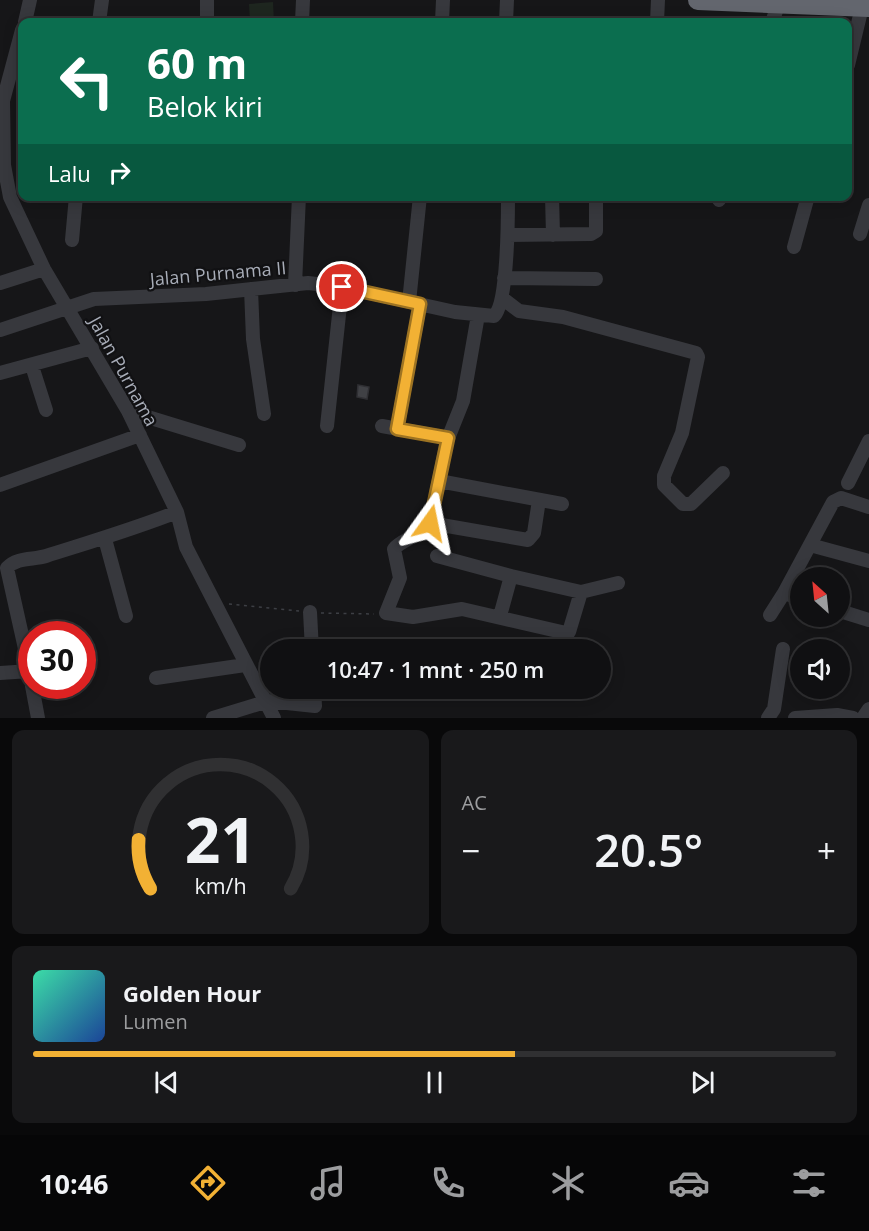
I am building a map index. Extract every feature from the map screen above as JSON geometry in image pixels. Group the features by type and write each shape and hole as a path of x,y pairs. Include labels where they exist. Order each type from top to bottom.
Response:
{"highway":[{"path":"698,0 775,7 866,7"}],"street":[{"path":"26,18 30,0"},
{"path":"100,18 102,0"},
{"path":"207,0 207,18"},
{"path":"302,18 303,0"},
{"path":"442,18 443,0"},
{"path":"506,18 507,0"},
{"path":"657,18 658,0"},
{"path":"852,52 866,7"},
{"name":"Jalan Purnama","path":"18,43 1,100 6,183 44,270 128,411 177,512 186,547 274,718"},
{"path":"72,240 76,201"},
{"path":"295,285 299,201"},
{"path":"397,429 414,303 420,201"},
{"path":"508,201 508,235 502,298 497,314 478,315 463,401 448,438 430,523 418,536 395,547 399,578 386,613 413,616 462,609 566,633 569,632 581,592"},
{"path":"552,201 553,235"},
{"path":"508,235 594,232 596,201"},
{"path":"794,247 807,201"},
{"path":"860,234 869,205"},
{"path":"0,283 44,270"},
{"path":"504,278 596,279"},
{"name":"Jalan Purnama II","path":"0,330 94,299 295,285 342,287 478,315"},
{"path":"327,426 342,287"},
{"path":"251,289 254,339 264,414"},
{"path":"502,298 519,311 563,317 696,354 698,357 682,433 664,476 664,485 682,504 691,504 723,474"},
{"path":"0,373 92,348"},
{"path":"32,366 46,410"},
{"path":"128,411 239,445"},
{"path":"382,426 448,438"},
{"path":"0,484 140,435"},
{"path":"848,483 869,441"},
{"path":"439,481 562,504"},
{"path":"430,523 528,540 534,533 539,500"},
{"path":"770,615 835,500 849,500 869,507"},
{"path":"19,621 7,568 18,560 38,558 105,539 177,512"},
{"path":"105,539 126,616"},
{"path":"810,545 869,561"},
{"path":"436,556 581,592 589,588 618,583"},
{"path":"500,616 511,576"},
{"path":"784,593 790,595"},
{"path":"310,612 311,639"},
{"path":"850,614 869,620"},
{"path":"775,715 783,649"},
{"path":"156,678 245,665"},
{"path":"0,673 18,674"},
{"path":"34,699 38,718"},
{"path":"213,718 265,702 315,706 315,699"},
{"path":"863,718 869,709"},
{"path":"795,718 837,715 853,718"}],"shaded area":[{"path":"273,2 274,18 250,18 249,4"}],"building":[{"path":"358,385 369,387 367,399 357,397"}],"route":[{"path":"342,287 420,304 397,429 448,438 430,523"}]}
